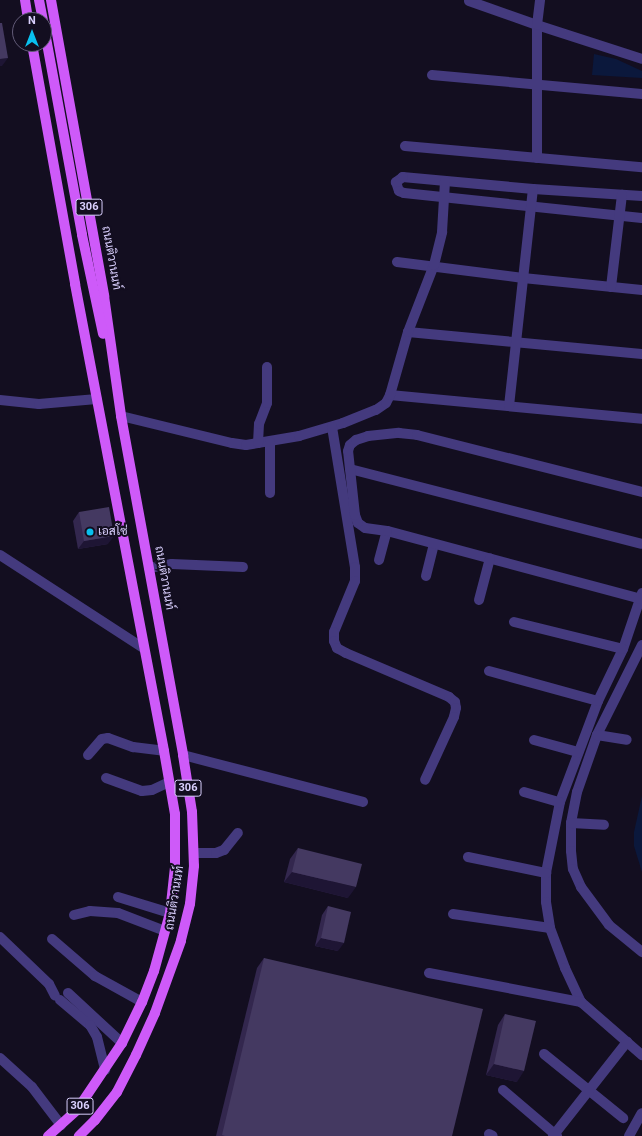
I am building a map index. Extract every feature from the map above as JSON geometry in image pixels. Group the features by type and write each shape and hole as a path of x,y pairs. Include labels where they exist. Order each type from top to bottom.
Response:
{"main road":[{"path":"25,0 27,12"},
{"path":"39,0 41,12"},
{"name":"ถนนติวานนท์","path":"51,0 104,296 120,416 183,755 192,812 194,853 194,866 188,912 176,955 155,1013 118,1092 95,1120 79,1136"},
{"name":"ถนนติวานนท์","path":"33,52 75,284 98,399 143,648 164,751 174,814 175,867 170,913 154,971 142,1002 122,1043 77,1110 48,1136"},
{"name":"306","path":"49,52 82,235 120,416"}],"street":[{"path":"537,158 537,26 540,0"},
{"path":"469,1 537,26 642,59"},
{"path":"432,74 642,94"},
{"path":"405,146 642,167"},
{"path":"642,196 533,189 403,177 396,182 399,191 404,192 642,218"},
{"path":"120,416 246,445 299,436 332,427 376,410 386,403 390,395 408,332 434,266 442,232 445,181"},
{"path":"509,406 533,189"},
{"path":"611,287 621,216 622,194"},
{"path":"397,262 523,278 642,290"},
{"path":"408,332 642,354"},
{"path":"258,443 260,424 267,403 267,367"},
{"path":"390,395 642,419"},
{"path":"0,400 39,404 98,399"},
{"path":"332,427 355,567 355,581 334,632 334,641 337,648 346,653 449,697 455,702 456,708 454,717 425,780"},
{"path":"642,492 417,435 399,433 368,436 356,440 350,445 348,451 353,506 358,523 365,528 387,531 642,596 623,649 598,701 560,802 546,873 546,902 550,928 565,968 582,1002 642,1055"},
{"path":"270,442 270,493"},
{"path":"350,470 642,544"},
{"path":"379,560 387,531"},
{"path":"426,576 434,544"},
{"path":"0,555 143,648"},
{"path":"479,600 490,558"},
{"path":"149,568 172,564 242,567"},
{"path":"514,622 623,649"},
{"path":"642,645 597,735 577,792 571,823 571,851 573,869 581,887 609,925 642,952"},
{"path":"490,671 598,701"},
{"path":"597,735 627,740"},
{"path":"88,755 102,739 108,738 133,747 164,751"},
{"path":"534,740 578,752"},
{"path":"183,755 363,802"},
{"path":"106,778 132,789 142,791 152,790 169,782"},
{"path":"524,792 560,802"},
{"path":"571,823 604,825"},
{"path":"194,853 216,853 224,850 238,833"},
{"path":"468,857 546,873"},
{"path":"118,897 170,913"},
{"path":"74,914 90,911 118,913 165,930"},
{"path":"453,914 550,928"},
{"path":"0,937 50,984 58,998 90,1025 97,1037 105,1070"},
{"path":"52,939 95,976 142,1002"},
{"path":"429,973 582,1002"},
{"path":"50,984 65,990 122,1043"},
{"path":"78,1016 86,1008"},
{"path":"503,1090 555,1135 627,1042"},
{"path":"544,1054 623,1118"},
{"path":"0,1058 32,1087 61,1125"},
{"path":"628,1136 642,1113"}],"water":[{"path":"594,54 616,59 642,71 642,78 592,75"},
{"path":"642,796 642,872 634,846 634,832"}],"building":[{"path":"0,23 2,23 8,58 0,59"},
{"path":"109,507 114,536 84,541 79,512"},
{"path":"298,848 362,864 356,887 292,872"},
{"path":"328,906 351,912 344,943 321,938"},
{"path":"264,958 483,1009 452,1136 222,1135"},
{"path":"505,1014 536,1021 524,1071 494,1064"}],"place":[{"name":"เอสโซ่","path":"90,532"}]}
